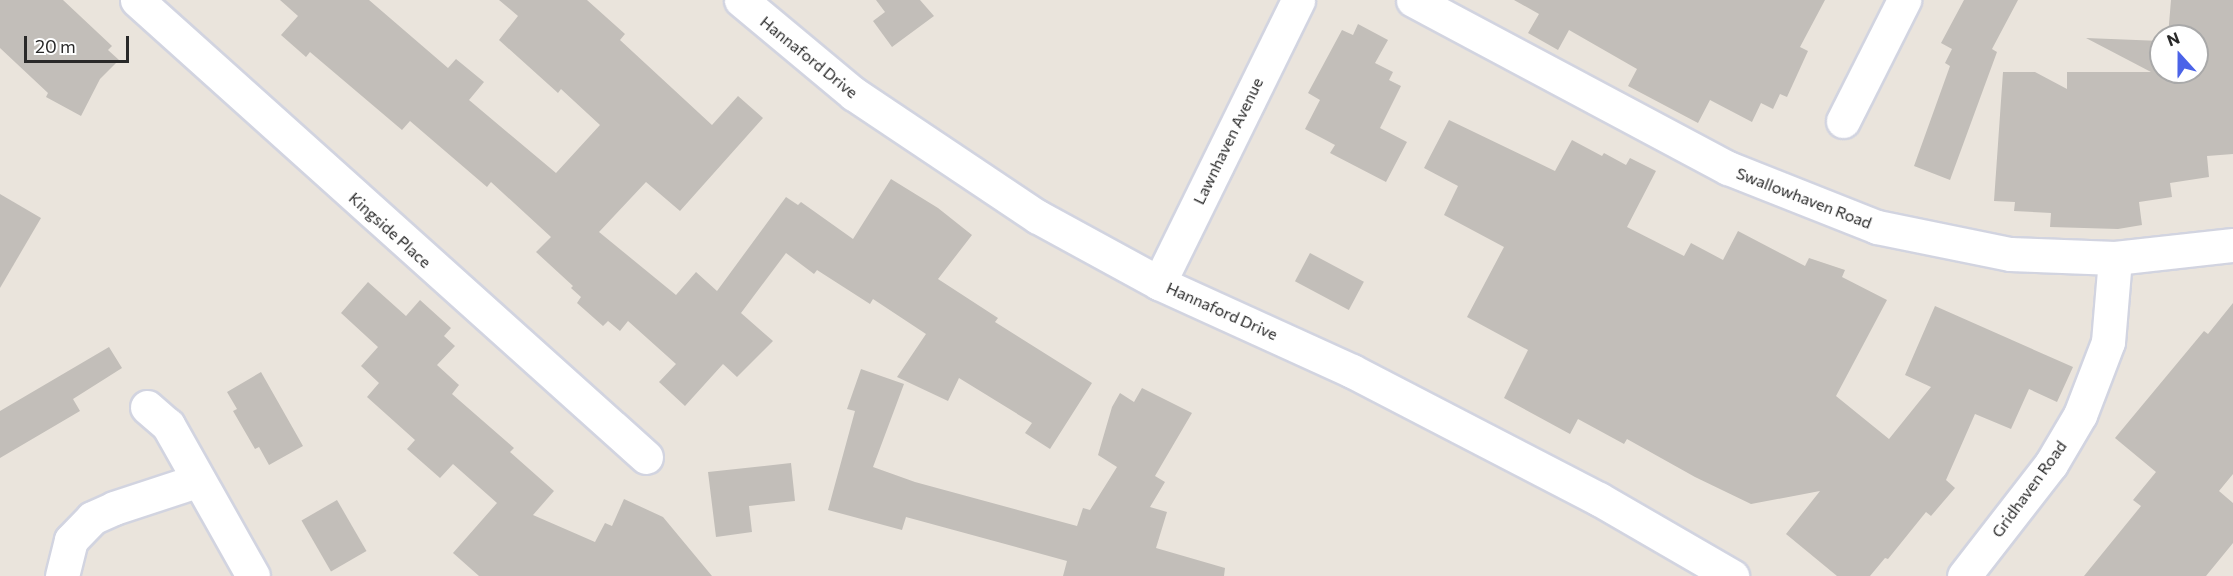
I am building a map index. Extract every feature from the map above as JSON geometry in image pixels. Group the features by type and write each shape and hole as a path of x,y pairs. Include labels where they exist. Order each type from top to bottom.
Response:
{"street":[{"name":"Kingside Place","path":"137,0 646,457"},
{"name":"Hannaford Drive","path":"741,0 854,94 1038,217 1159,283 1353,370 1599,499 1732,576"},
{"name":"Lawnhaven Avenue","path":"1159,283 1298,0"},
{"name":"Swallowhaven Road","path":"1413,0 1728,168 1876,227 2010,254 2115,258 2233,246"},
{"path":"1843,121 1904,0"},
{"name":"Gridhaven Road","path":"1964,576 2051,464 2080,415 2108,342 2115,258"},
{"path":"158,416 199,480 253,576"},
{"path":"62,576 71,540 92,518 114,508 199,480"}],"building":[{"path":"0,0 63,0 112,46 108,50 119,60 100,79 81,116 46,97 48,93 0,48"},
{"path":"280,0 369,0 448,68 456,59 484,82 469,100 556,173 600,125 561,89 558,93 499,40 518,16 499,0 587,0 625,34 620,40 712,125 738,96 763,118 680,211 646,182 599,232 676,295 696,272 717,291 786,197 798,205 801,202 853,239 891,179 938,208 972,235 938,279 998,318 995,322 1092,383 1050,449 1025,433 1032,423 959,378 948,401 897,377 926,334 873,299 870,304 817,270 814,274 786,253 741,313 773,341 737,377 723,364 685,406 659,382 676,364 628,321 620,331 608,321 603,326 577,303 581,297 571,288 573,286 536,252 551,237 491,182 487,187 410,121 402,130 310,52 306,57 281,35 298,16"},
{"path":"876,0 920,0 934,16 892,47 873,21 885,12"},
{"path":"1514,0 1825,0 1800,47 1808,51 1787,97 1780,94 1773,109 1761,103 1752,122 1710,100 1698,123 1628,86 1637,69 1569,30 1558,50 1528,33 1539,14"},
{"path":"1964,0 2018,0 1992,49 1997,52 1950,180 1914,166 1950,66 1945,63 1952,49 1941,43"},
{"path":"2171,0 2233,0 2233,154 2207,156 2209,177 2170,183 2172,197 2139,202 2142,225 2118,229 2050,227 2051,213 2014,211 2015,202 1994,201 2003,72 2035,72 2067,89 2067,72 2149,72 2149,84 2209,84 2209,24 2169,24"},
{"path":"1358,24 1388,40 1375,63 1393,72 1389,80 1401,86 1380,128 1407,142 1386,182 1330,153 1335,145 1305,129 1320,100 1308,93 1342,30 1353,35"},
{"path":"2086,38 2149,41 2149,71"},
{"path":"1449,120 1555,171 1572,140 1602,156 1604,153 1626,165 1630,158 1656,171 1627,227 1684,256 1691,243 1723,260 1738,231 1805,266 1809,258 1845,270 1842,277 1887,300 1836,396 1889,439 1931,387 1905,375 1935,306 2073,367 2057,402 2029,389 2011,429 1975,414 1946,480 1955,488 1931,516 1926,512 1888,559 1885,558 1870,576 1837,576 1786,534 1820,491 1751,504 1695,477 1627,439 1624,444 1578,419 1570,434 1504,398 1528,350 1467,317 1504,247 1444,215 1458,186 1424,168"},
{"path":"0,194 41,218 0,288"},
{"path":"1310,253 1364,282 1349,310 1295,281"},
{"path":"368,282 406,316 420,300 451,328 444,336 455,346 437,365 459,385 452,394 514,448 510,452 554,491 533,515 595,542 605,523 612,526 624,499 663,517 712,576 479,576 453,553 497,503 453,464 440,478 407,449 415,440 367,397 379,383 361,366 378,347 341,313"},
{"path":"2233,303 2233,474 2219,491 2233,503 2233,543 2206,576 2084,576 2141,506 2133,500 2156,472 2115,438 2204,331 2208,334"},
{"path":"109,347 122,368 73,399 80,411 0,458 0,411"},
{"path":"861,369 904,384 873,467 915,482 1077,526 1083,508 1090,510 1117,467 1098,455 1112,407 1120,393 1134,402 1142,388 1192,413 1155,476 1165,482 1150,507 1167,512 1156,548 1225,568 1224,576 1063,576 1067,561 906,517 902,530 828,510 855,411 847,409"},
{"path":"261,372 303,446 269,465 259,447 255,449 233,411 237,409 227,392"},
{"path":"791,463 795,501 749,506 752,532 716,537 708,472"},
{"path":"337,500 367,551 331,572 301,520"}]}
